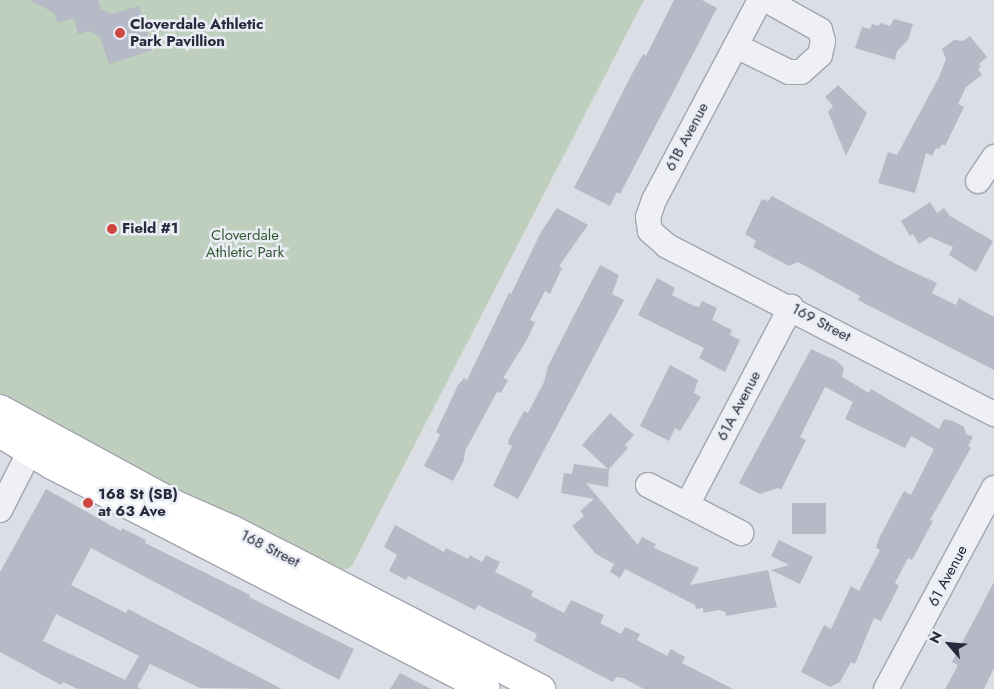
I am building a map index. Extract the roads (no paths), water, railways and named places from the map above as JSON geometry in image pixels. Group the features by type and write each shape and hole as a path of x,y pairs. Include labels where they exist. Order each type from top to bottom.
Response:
{"main road":[{"name":"168 Street","path":"0,409 35,441 486,689"},
{"name":"168 Street","path":"0,433 35,441 233,530 541,689"}],"street":[{"name":"61B Avenue","path":"650,231 648,217 654,200 760,0"},
{"path":"736,46 789,72 801,72 820,55 823,41 820,30 766,0"},
{"path":"978,181 994,157"},
{"name":"169 Street","path":"650,231 667,246 791,307 994,414"},
{"name":"61A Avenue","path":"687,505 791,307"},
{"path":"0,510 35,441"},
{"path":"648,485 742,533"},
{"name":"61 Avenue","path":"886,689 994,488"}],"place":[{"name":"Cloverdale Athletic Park Pavillion","path":"120,33"},
{"name":"Field #1","path":"112,229"},
{"name":"168 St (SB) at 63 Ave","path":"88,503"}],"park label":[{"name":"Cloverdale Athletic Park","path":"245,244"}]}
